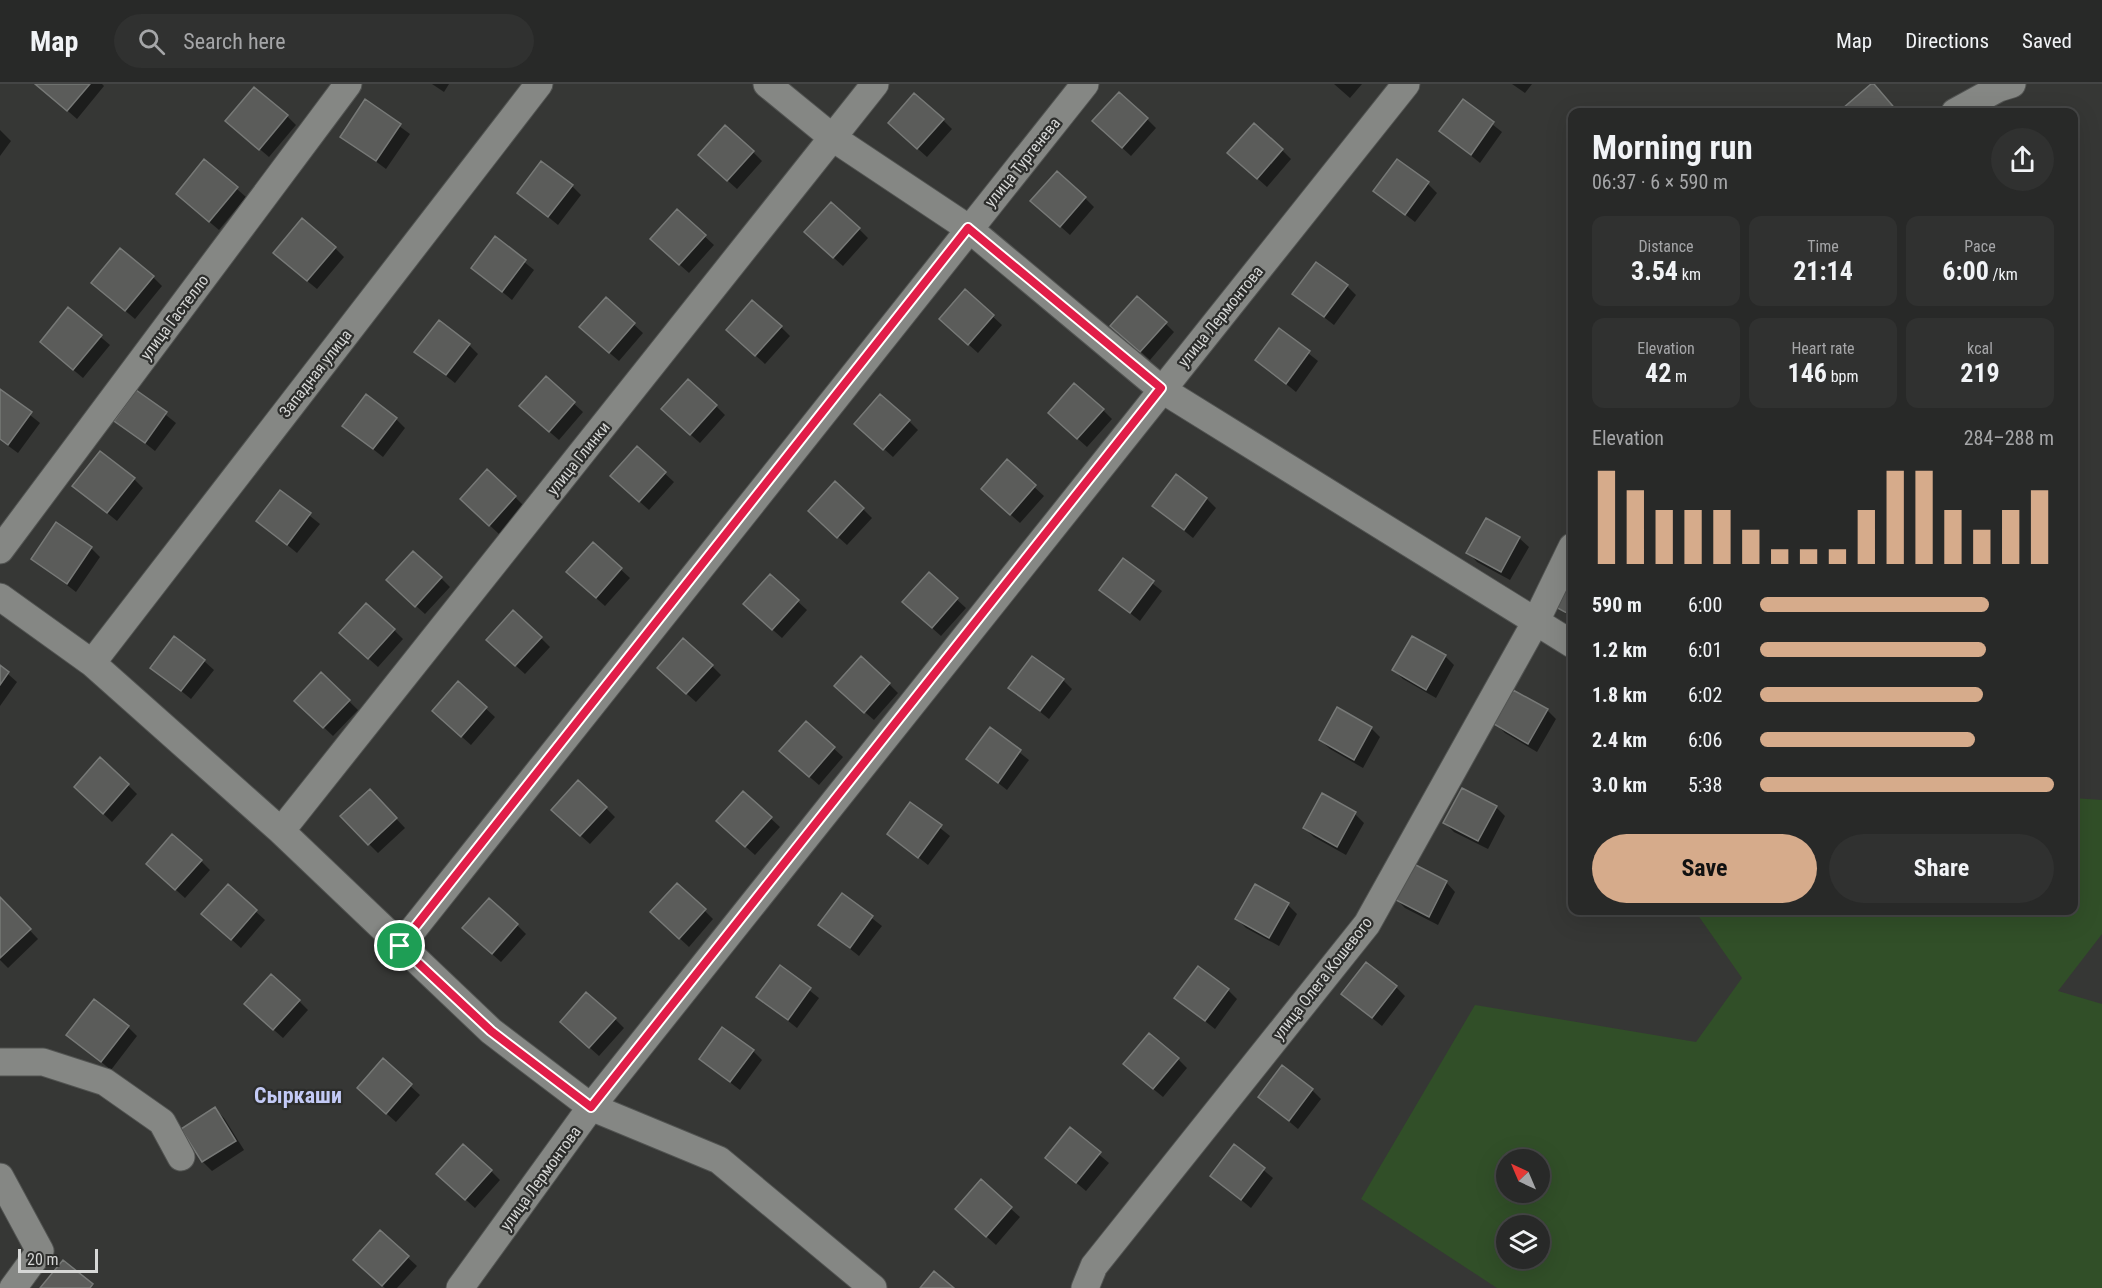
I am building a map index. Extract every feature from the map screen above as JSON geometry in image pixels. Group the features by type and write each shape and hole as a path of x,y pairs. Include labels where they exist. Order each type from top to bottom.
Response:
{"street":[{"name":"улица Гастелло","path":"0,549 348,84"},
{"name":"Западная улица","path":"92,663 539,84"},
{"path":"767,84 833,138 968,228 1161,388 1568,642"},
{"name":"улица Глинки","path":"281,831 875,84"},
{"name":"улица Тургенева","path":"400,946 968,228 1085,84"},
{"name":"улица Лермонтова","path":"460,1288 591,1107 1161,388 1406,84"},
{"path":"1962,108 1999,88 2012,84"},
{"name":"улица Олега Кошевого","path":"1071,1288 1089,1277 1367,924 1535,623 1568,555"},
{"path":"0,597 92,663 281,831 491,1031 591,1107 719,1160 873,1288"},
{"path":"0,1062 43,1062 105,1082 162,1122 181,1157"},
{"path":"0,1177 40,1251 12,1288"}],"green space":[{"path":"2078,798 2102,800 2102,934 2058,991 2102,1004 2102,1288 1497,1288 1361,1199 1475,1005 1696,1042 1742,978 1698,915 2078,915"}],"building":[{"path":"35,84 90,84 67,111"},
{"path":"1871,84 1874,84 1895,108 1843,108"},
{"path":"254,87 288,115 259,150 225,121"},
{"path":"1119,92 1148,118 1122,148 1092,121"},
{"path":"914,93 944,119 917,149 888,123"},
{"path":"365,99 401,124 376,161 340,137"},
{"path":"1463,99 1494,122 1471,155 1439,131"},
{"path":"1254,123 1283,149 1257,179 1227,153"},
{"path":"725,125 754,151 727,181 698,155"},
{"path":"204,159 238,187 209,222 176,194"},
{"path":"1397,159 1429,182 1405,215 1373,191"},
{"path":"541,161 573,185 548,217 517,193"},
{"path":"1057,171 1086,197 1060,227 1030,201"},
{"path":"831,202 860,228 833,258 804,232"},
{"path":"677,209 706,235 679,265 650,239"},
{"path":"302,218 336,247 307,281 273,253"},
{"path":"495,236 526,260 502,292 471,268"},
{"path":"120,248 154,276 125,311 91,283"},
{"path":"1316,262 1348,285 1324,317 1292,294"},
{"path":"965,289 994,315 968,345 939,319"},
{"path":"1137,296 1167,322 1140,352 1110,326"},
{"path":"606,297 635,323 609,353 579,327"},
{"path":"752,300 782,326 755,356 726,330"},
{"path":"68,307 102,335 73,370 40,342"},
{"path":"439,320 470,344 446,375 414,352"},
{"path":"1279,328 1310,351 1286,384 1255,360"},
{"path":"546,376 575,402 549,432 519,406"},
{"path":"688,379 717,405 690,435 661,409"},
{"path":"1074,383 1104,409 1077,439 1048,413"},
{"path":"0,389 32,412 8,445 0,439"},
{"path":"136,390 167,412 145,443 114,421"},
{"path":"366,394 397,418 373,449 342,426"},
{"path":"880,394 910,420 883,450 854,424"},
{"path":"637,446 666,472 639,502 610,476"},
{"path":"100,451 135,478 107,513 72,486"},
{"path":"1007,459 1036,485 1010,515 981,489"},
{"path":"487,469 516,496 489,526 460,499"},
{"path":"1176,474 1207,498 1184,530 1152,506"},
{"path":"835,481 864,508 837,538 808,511"},
{"path":"280,490 311,513 287,545 256,521"},
{"path":"1486,518 1520,537 1501,572 1466,553"},
{"path":"56,522 92,547 67,584 31,559"},
{"path":"593,542 622,568 596,598 566,572"},
{"path":"413,551 442,577 415,607 386,580"},
{"path":"1123,558 1154,581 1130,613 1099,590"},
{"path":"929,572 958,598 932,628 902,602"},
{"path":"770,574 799,600 772,630 743,604"},
{"path":"1568,582 1568,614 1554,606"},
{"path":"366,603 395,629 368,659 339,633"},
{"path":"513,610 542,637 515,666 486,640"},
{"path":"174,636 205,660 181,691 150,668"},
{"path":"1412,636 1446,655 1426,690 1392,670"},
{"path":"683,638 713,665 686,694 657,668"},
{"path":"861,656 890,683 864,713 834,686"},
{"path":"1032,656 1064,679 1040,711 1008,688"},
{"path":"0,665 9,672 0,685"},
{"path":"321,672 350,700 323,728 294,701"},
{"path":"458,681 487,707 461,737 432,711"},
{"path":"1513,690 1548,709 1528,744 1494,724"},
{"path":"1337,707 1372,727 1354,760 1319,740"},
{"path":"806,721 835,747 809,777 779,751"},
{"path":"990,727 1021,750 998,783 966,759"},
{"path":"100,757 129,784 103,814 74,787"},
{"path":"578,780 607,807 580,836 551,810"},
{"path":"1462,788 1497,806 1478,841 1443,823"},
{"path":"370,789 397,818 368,845 340,816"},
{"path":"743,791 772,817 745,847 716,821"},
{"path":"1322,793 1356,812 1337,847 1303,828"},
{"path":"910,802 942,825 918,858 887,834"},
{"path":"172,834 202,860 175,890 146,864"},
{"path":"1412,863 1447,881 1429,917 1394,899"},
{"path":"677,883 706,909 679,939 650,912"},
{"path":"228,884 257,910 231,940 201,914"},
{"path":"1255,884 1289,903 1269,938 1235,919"},
{"path":"842,893 873,916 850,948 818,925"},
{"path":"0,897 31,929 0,958"},
{"path":"489,898 518,924 492,954 462,928"},
{"path":"1366,962 1397,986 1372,1018 1341,994"},
{"path":"780,965 811,988 788,1020 756,997"},
{"path":"1198,966 1229,989 1205,1021 1174,998"},
{"path":"271,974 300,1000 273,1030 244,1004"},
{"path":"586,992 616,1018 589,1048 560,1022"},
{"path":"94,999 129,1026 101,1062 66,1035"},
{"path":"722,1027 754,1050 730,1082 699,1059"},
{"path":"1149,1033 1179,1058 1153,1089 1123,1064"},
{"path":"383,1058 412,1084 386,1114 357,1088"},
{"path":"1282,1065 1313,1089 1289,1121 1258,1097"},
{"path":"215,1107 236,1141 202,1162 181,1129"},
{"path":"1070,1127 1101,1152 1076,1183 1045,1158"},
{"path":"463,1144 492,1170 465,1200 436,1174"},
{"path":"1234,1144 1265,1168 1241,1200 1210,1176"},
{"path":"981,1179 1012,1207 986,1237 955,1209"},
{"path":"380,1230 409,1256 382,1286 353,1260"},
{"path":"63,1260 93,1284 90,1288 40,1288"},
{"path":"934,1271 954,1288 920,1288"}],"district":[{"name":"Сыркаши","path":"298,1095"}],"route":[{"path":"968,228 1161,388 591,1107 491,1031 400,946 968,228"}]}
